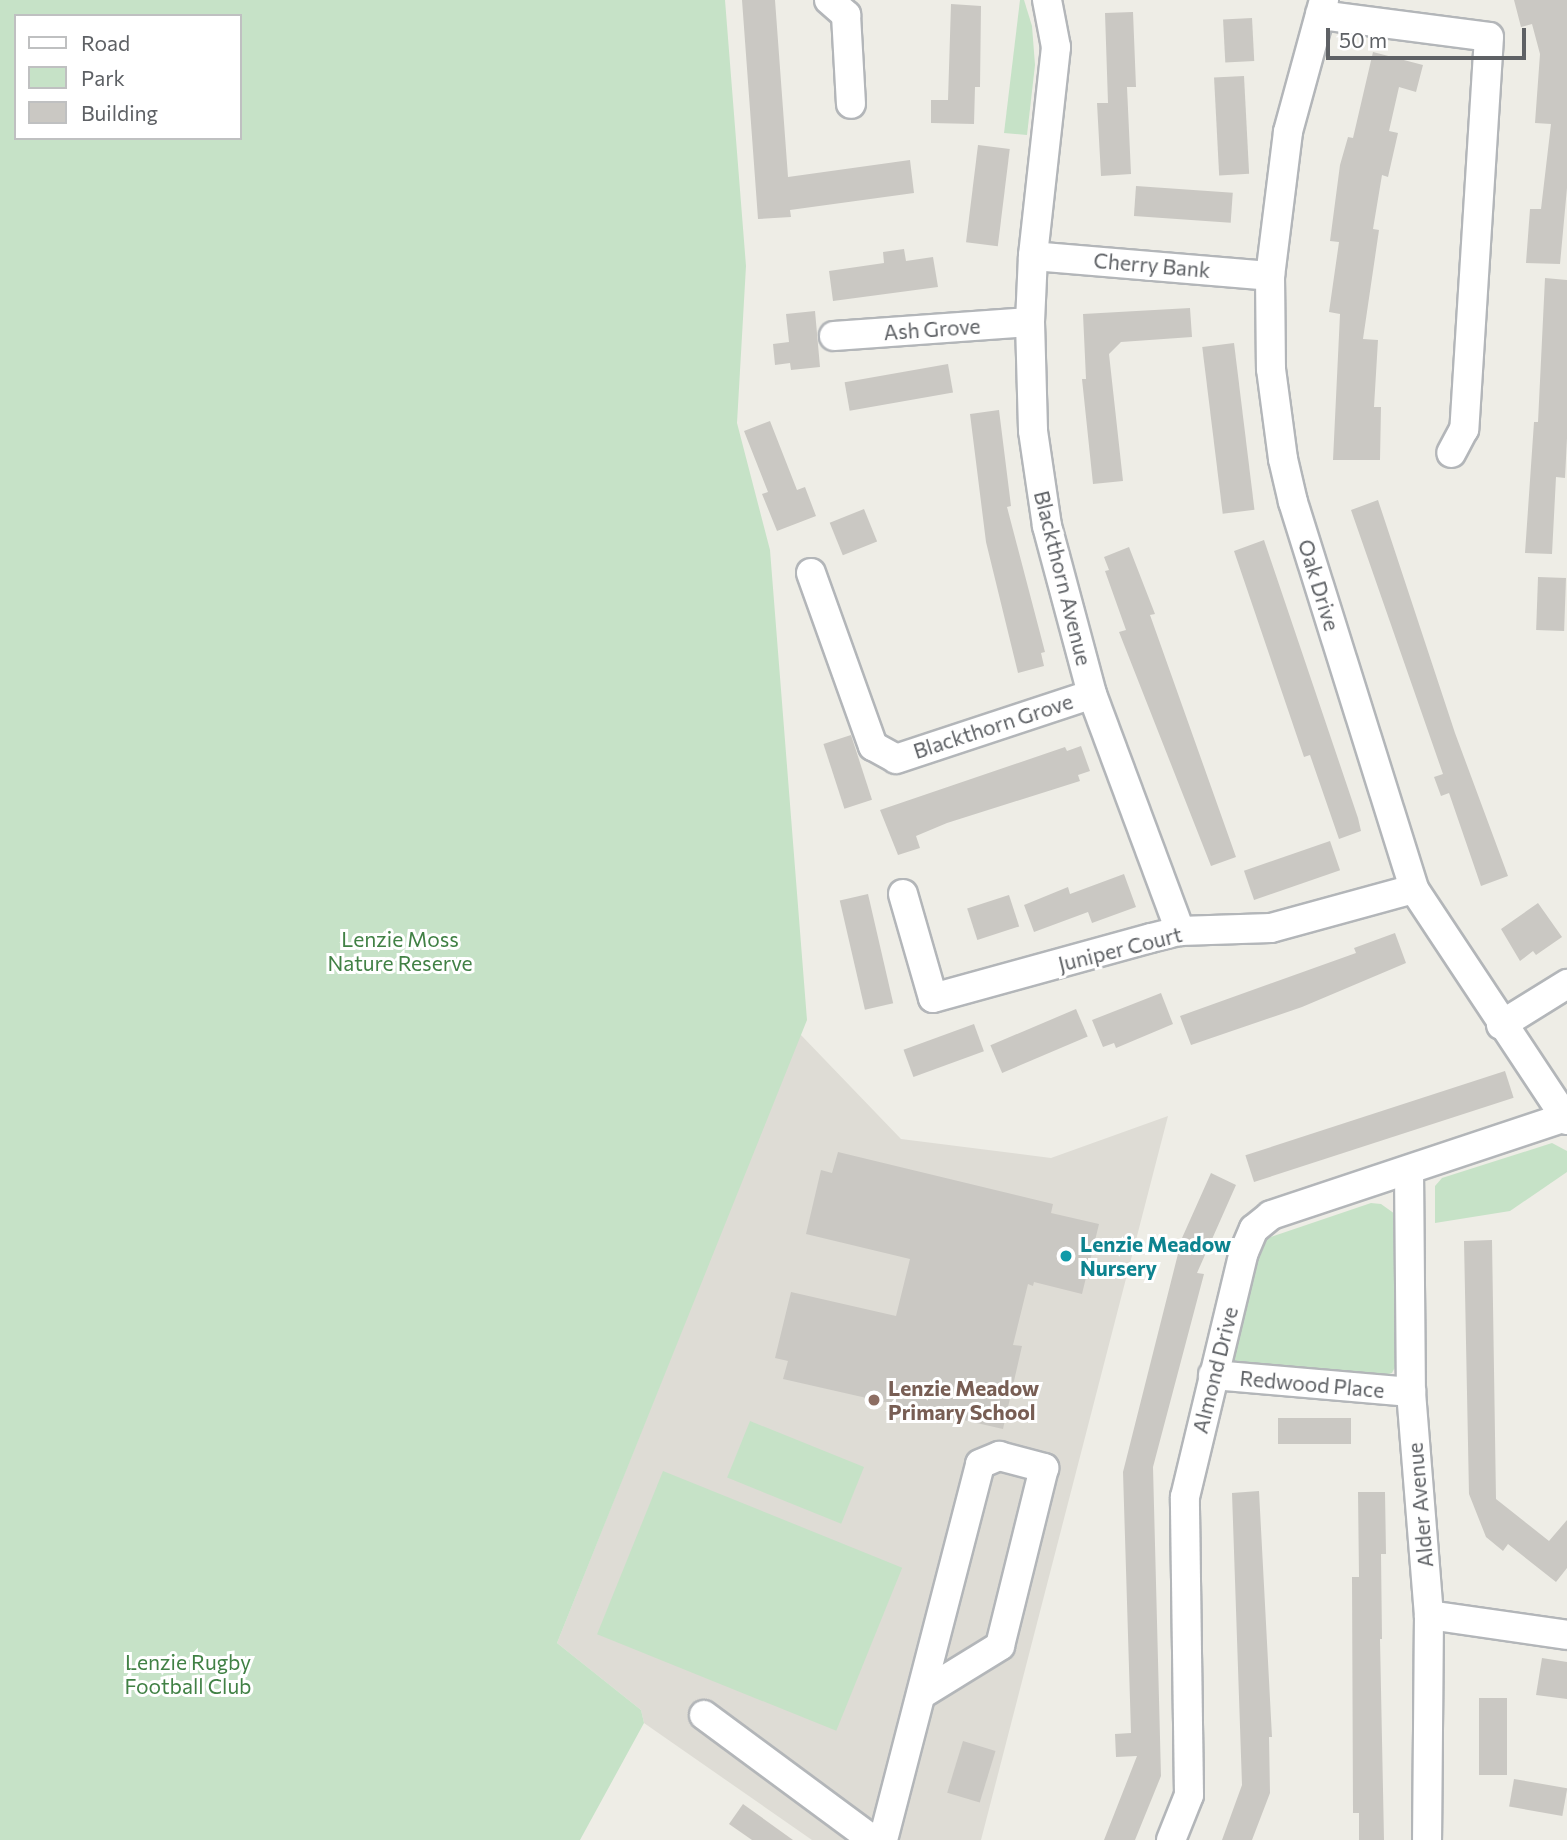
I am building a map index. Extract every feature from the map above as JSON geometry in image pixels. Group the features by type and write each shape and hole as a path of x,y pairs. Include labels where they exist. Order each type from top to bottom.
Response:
{"street":[{"path":"829,0 846,15 851,104"},
{"name":"Blackthorn Avenue","path":"1047,0 1056,47 1033,256 1030,322 1033,431 1047,526 1092,694 1180,932"},
{"path":"1322,8 1489,37 1464,429 1451,453"},
{"name":"Oak Drive","path":"1322,8 1288,132 1270,276 1271,369 1283,459 1293,502 1414,889 1501,1025 1566,1119"},
{"name":"Cherry Bank","path":"1033,256 1270,276"},
{"name":"Ash Grove","path":"834,336 1030,322"},
{"name":"Blackthorn Grove","path":"811,573 873,746 896,759 1092,694"},
{"name":"Juniper Court","path":"903,894 933,998 1180,932 1271,928 1414,889"},
{"path":"1501,1025 1567,984"},
{"name":"Almond Drive","path":"1171,1840 1189,1795 1185,1497 1244,1252 1254,1229 1271,1215 1566,1119"},
{"name":"Alder Avenue","path":"1409,1170 1411,1392 1429,1615 1426,1840"},
{"name":"Redwood Place","path":"1213,1375 1411,1392"},
{"path":"883,1840 980,1464 999,1456 1044,1468 1000,1646 922,1694"},
{"path":"1429,1615 1567,1635"},
{"path":"704,1715 873,1840"}],"shaded area":[{"name":"Lenzie Meadow Primary School","path":"800,1034 901,1139 1051,1158 1168,1116 981,1840 812,1840 644,1723 641,1710 557,1643"}],"green space":[{"name":"Lenzie Moss Nature Reserve","path":"0,0 725,0 746,266 737,423 770,550 807,1020 557,1643 641,1710 644,1723 580,1840 0,1840"},
{"path":"1020,0 1024,0 1032,26 1035,65 1027,135 1004,133"},
{"path":"1552,1143 1567,1151 1567,1172 1510,1211 1435,1223 1435,1186 1442,1178"},
{"path":"1371,1203 1381,1204 1395,1214 1402,1354 1392,1373 1374,1379 1239,1366 1229,1356 1255,1254 1265,1239"},
{"path":"750,1421 864,1467 841,1524 727,1478"},
{"path":"663,1471 902,1568 836,1731 597,1634"}],"building":[{"path":"742,0 775,0 788,177 910,160 914,193 790,210 791,217 758,219"},
{"path":"1514,0 1567,0 1567,188 1560,264 1526,263 1530,209 1541,209 1551,124 1535,123 1540,54 1532,24 1521,27"},
{"path":"951,4 981,6 980,87 975,87 974,124 931,123 931,100 948,100"},
{"path":"1133,12 1136,87 1127,87 1131,174 1101,176 1097,103 1108,103 1105,13"},
{"path":"1252,18 1254,61 1225,62 1223,20"},
{"path":"1373,52 1423,65 1416,92 1399,87 1389,131 1398,133 1388,177 1382,175 1373,229 1379,230 1363,339 1378,340 1374,407 1381,407 1380,460 1333,460 1340,314 1329,312 1339,242 1330,241 1340,165 1348,137 1353,138"},
{"path":"1244,76 1249,174 1219,175 1214,78"},
{"path":"978,145 1010,149 998,246 966,242"},
{"path":"1136,186 1233,193 1231,223 1134,216"},
{"path":"904,249 906,261 933,257 938,287 833,301 829,271 884,263 883,252"},
{"path":"1545,278 1567,280 1565,478 1556,477 1552,554 1525,553 1534,422 1538,422"},
{"path":"1190,308 1192,337 1121,342 1109,354 1123,481 1093,484 1082,379 1086,379 1083,314"},
{"path":"815,311 820,367 791,370 790,363 775,365 773,344 789,342 786,314"},
{"path":"1234,343 1254,510 1223,514 1202,347"},
{"path":"948,364 953,393 850,411 845,382"},
{"path":"999,410 1011,506 1007,507 1045,652 1041,653 1044,666 1018,673 986,542 970,414"},
{"path":"770,421 797,490 805,487 816,516 777,531 762,494 768,492 744,431"},
{"path":"1378,500 1455,733 1508,876 1481,886 1449,793 1441,796 1434,777 1443,774 1351,510"},
{"path":"864,509 877,541 843,555 830,523"},
{"path":"1264,540 1358,818 1361,831 1339,839 1310,755 1304,757 1234,551"},
{"path":"1129,547 1155,614 1150,615 1236,857 1211,866 1119,632 1126,630 1105,571 1109,570 1104,557"},
{"path":"1538,577 1566,578 1564,631 1536,630"},
{"path":"851,735 872,800 844,809 823,744"},
{"path":"1081,746 1090,771 1078,775 1080,781 947,823 916,836 920,848 898,855 880,810 1065,747 1067,751"},
{"path":"1330,841 1340,870 1254,900 1244,871"},
{"path":"1124,874 1136,907 1092,923 1088,912 1034,932 1024,905 1068,887 1070,894"},
{"path":"868,894 893,1003 865,1010 840,901"},
{"path":"1009,895 1019,926 977,940 967,909"},
{"path":"1538,903 1562,937 1536,955 1533,951 1520,961 1501,929"},
{"path":"1395,933 1406,963 1302,1007 1191,1045 1180,1016 1356,953 1354,948"},
{"path":"1161,993 1173,1024 1116,1048 1114,1043 1103,1047 1092,1020"},
{"path":"1076,1009 1088,1037 1002,1073 990,1045"},
{"path":"974,1024 984,1051 913,1077 904,1050"},
{"path":"1505,1071 1514,1098 1254,1182 1245,1155"},
{"name":"Lenzie Meadow Primary School","path":"838,1152 1053,1204 1051,1213 1099,1224 1082,1294 1034,1282 1033,1286 1028,1284 1013,1345 1022,1346 1003,1429 783,1379 788,1361 775,1358 791,1292 896,1316 910,1259 806,1234 821,1170 832,1173"},
{"path":"1211,1173 1236,1185 1197,1273 1204,1274 1153,1467 1161,1776 1135,1840 1104,1840 1137,1756 1116,1757 1115,1734 1131,1733 1123,1472 1182,1238"},
{"path":"1492,1240 1496,1499 1549,1541 1567,1520 1567,1568 1556,1582 1508,1544 1503,1551 1486,1537 1469,1494 1464,1241"},
{"path":"1278,1418 1351,1418 1351,1444 1278,1444"},
{"path":"1259,1491 1272,1737 1269,1737 1270,1793 1252,1840 1222,1840 1242,1785 1232,1493"},
{"path":"1358,1492 1385,1492 1386,1554 1381,1554 1380,1639 1384,1840 1359,1840 1359,1813 1353,1813 1352,1577 1359,1577"},
{"path":"1542,1658 1567,1662 1567,1699 1536,1695"},
{"path":"1479,1698 1507,1698 1507,1775 1479,1775"},
{"path":"963,1741 996,1751 980,1803 947,1793"},
{"path":"1514,1779 1567,1788 1562,1816 1509,1807"},
{"path":"743,1804 793,1840 752,1840 729,1824"}],"place":[{"name":"Lenzie Meadow Nursery","path":"1066,1256"},
{"name":"Lenzie Meadow Primary School","path":"874,1400"}],"park label":[{"name":"Lenzie Rugby Football Club","path":"188,1674"}]}
